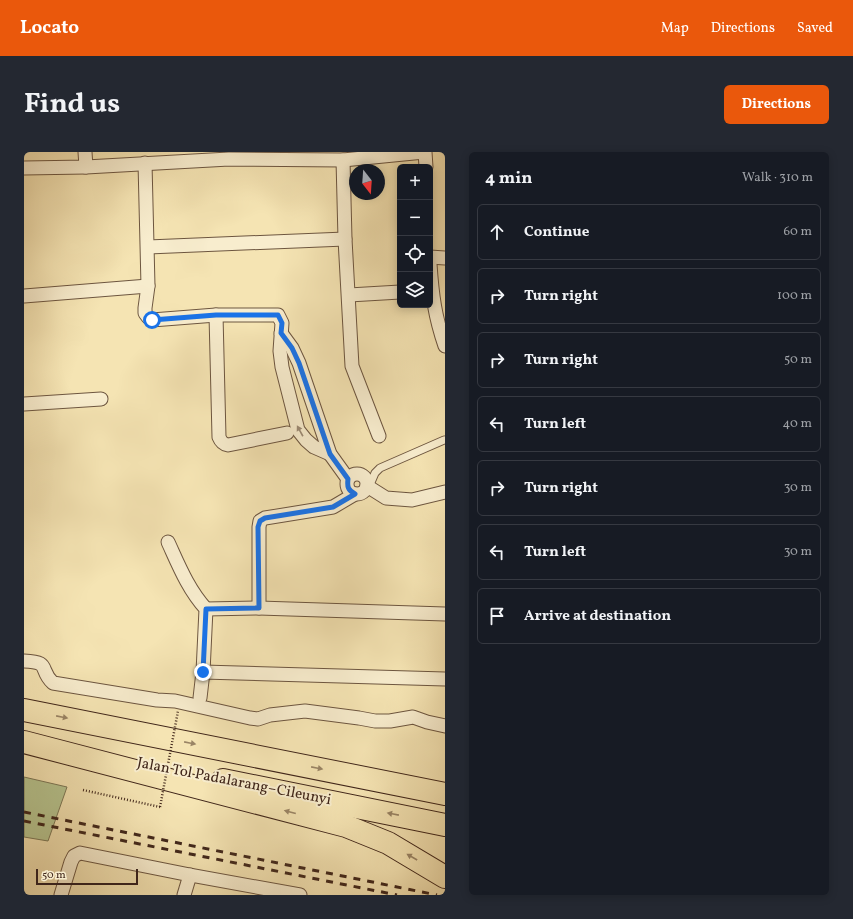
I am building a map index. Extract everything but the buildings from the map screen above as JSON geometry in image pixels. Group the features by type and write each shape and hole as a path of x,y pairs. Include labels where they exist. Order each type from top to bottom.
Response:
{"highway":[{"name":"Jalan Tol Padalarang–Cileunyi","path":"24,710 445,794"},
{"name":"Jalan Tol Padalarang–Cileunyi","path":"24,741 445,825"},
{"path":"24,741 346,826 388,843 445,877"}],"street":[{"path":"85,152 86,167"},
{"path":"24,168 86,167 145,163 165,157 343,160 421,152 425,164"},
{"path":"343,160 345,239 352,366 379,436"},
{"path":"145,163 148,247 148,286 145,313 152,320 216,315 278,315 282,323 280,351 282,367 298,430 314,447 330,454"},
{"path":"148,247 345,239"},
{"path":"433,257 445,258"},
{"path":"24,296 148,286"},
{"path":"349,295 397,292"},
{"path":"433,302 437,323 445,346"},
{"path":"216,315 221,440 228,445 287,433"},
{"path":"281,333 292,348 299,363 330,454 348,479 347,485 349,491 355,494"},
{"path":"24,404 101,400"},
{"path":"348,479 356,474 361,474 367,481 368,486 386,498 412,500 445,492"},
{"path":"259,608 258,527 260,521 265,518 333,507 355,494 360,494 368,486"},
{"path":"168,542 183,576 198,600 206,609 203,672 200,698"},
{"path":"206,609 259,608 445,614"},
{"path":"24,661 38,662 42,665 49,679 53,683 175,702 250,718 258,719 270,715 305,711 375,721 390,721 413,717 445,726"},
{"path":"203,672 445,679"},
{"path":"62,895 71,862 74,856 80,853 300,895"},
{"path":"184,895 190,875"}],"lane":[{"path":"368,486 375,473 380,468 444,440"}],"path":[{"path":"83,790 160,807 178,711"}],"green space":[{"path":"24,777 67,787 48,841 24,837"}],"railway":[{"path":"24,812 437,895"},
{"path":"24,821 397,895"}],"route":[{"path":"152,320 216,315 278,315 282,323 281,333 292,348 299,363 330,454 348,479 347,485 349,491 355,494 333,507 265,518 260,521 258,527 259,608 206,609 203,672"}]}
